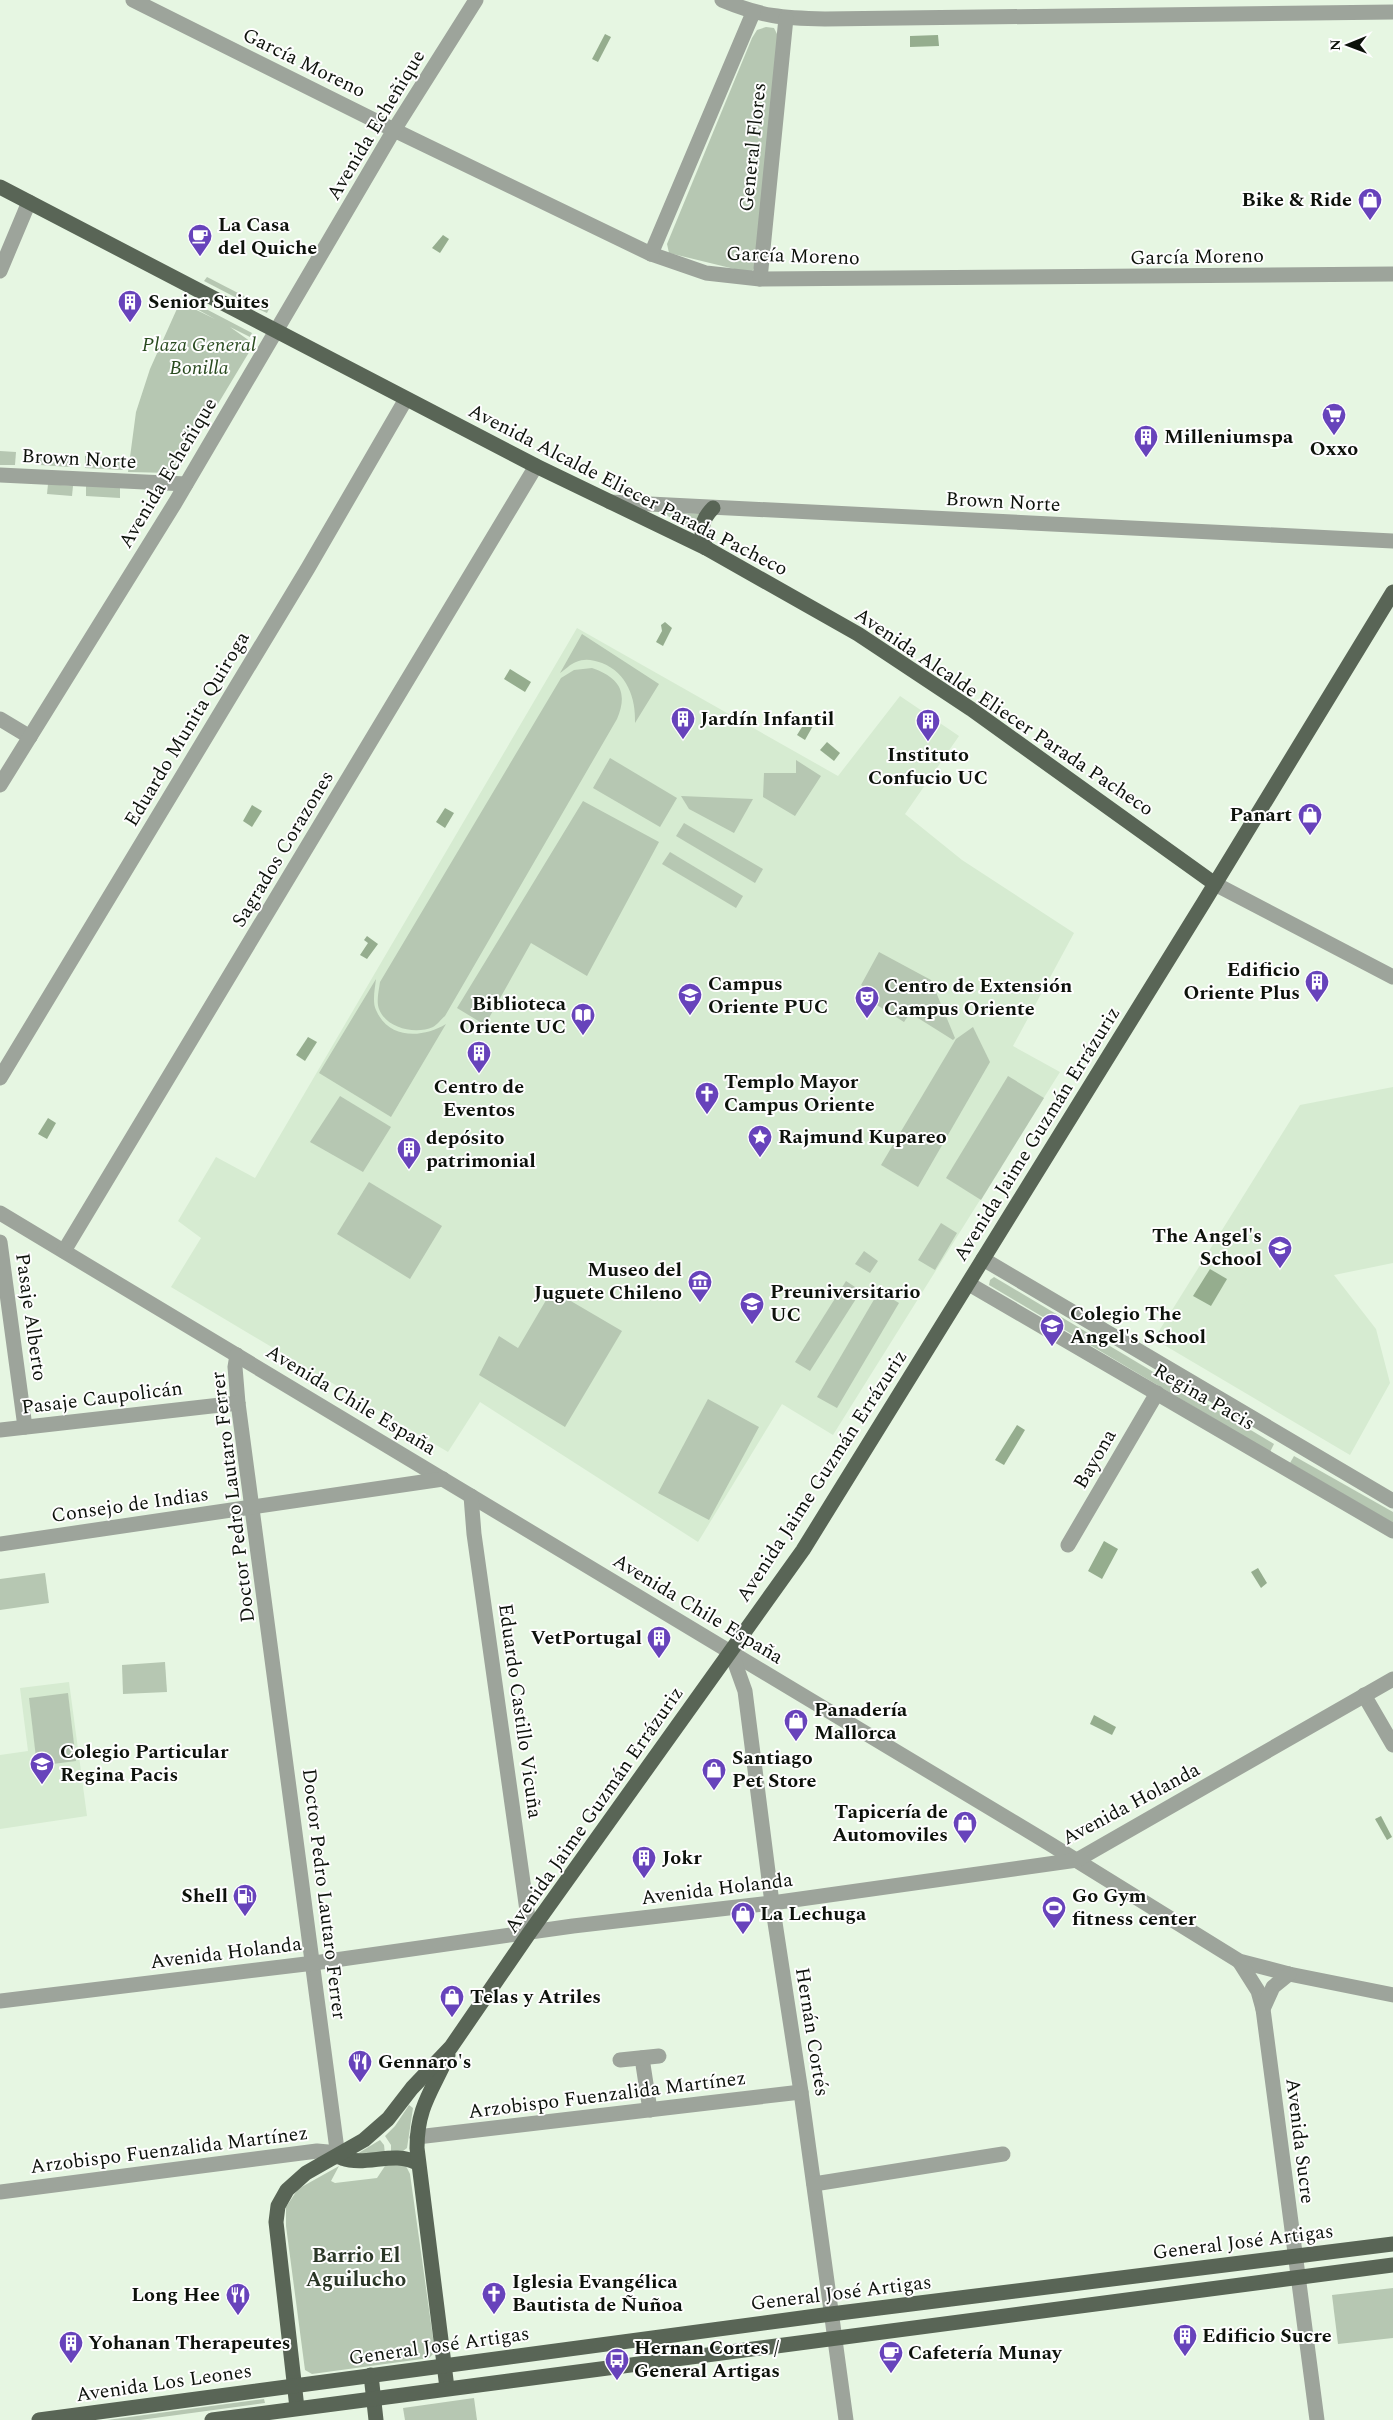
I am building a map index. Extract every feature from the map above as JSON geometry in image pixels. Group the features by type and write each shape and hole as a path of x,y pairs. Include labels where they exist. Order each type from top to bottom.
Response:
{"main road":[{"name":"Avenida Alcalde Eliecer Parada Pacheco","path":"0,187 536,466 706,548 858,634 970,709 1215,884"},
{"path":"706,548 702,539 702,528 713,508"},
{"name":"Avenida Jaime Guzmán Errázuriz","path":"417,2138 418,2119 423,2104 451,2047 530,1932 803,1550 969,1284 1393,592"},
{"name":"Avenida Jaime Guzmán Errázuriz","path":"340,2158 388,2119 412,2088 451,2047"},
{"path":"417,2138 417,2163 447,2388"},
{"path":"297,2408 279,2254 276,2222 278,2206 287,2190 298,2179 340,2158 354,2162 405,2159 417,2163"},
{"name":"General José Artigas","path":"294,2386 831,2314 1393,2244"},
{"name":"General José Artigas","path":"374,2398 1393,2265"},
{"path":"371,2375 376,2420"},
{"name":"Avenida Los Leones","path":"38,2420 294,2386"},
{"path":"212,2420 374,2398"}],"street":[{"name":"García Moreno","path":"133,0 394,130 651,254 706,273 760,279 1393,274"},
{"name":"Avenida Echeñique","path":"0,785 186,484 394,130 476,0"},
{"path":"722,0 753,13 786,18 1393,12"},
{"name":"General Flores","path":"651,254 753,13"},
{"name":"General Flores","path":"760,279 786,18"},
{"path":"0,270 29,202"},
{"name":"Eduardo Munita Quiroga","path":"0,1078 308,568 406,399"},
{"name":"Sagrados Corazones","path":"64,1251 536,466"},
{"name":"Brown Norte","path":"0,474 186,484"},
{"name":"Brown Norte","path":"610,502 1393,541"},
{"path":"0,719 30,737"},
{"name":"Avenida Alcalde Eliecer Parada Pacheco","path":"1215,884 1393,977"},
{"name":"Avenida Chile España","path":"0,1213 1078,1860 1239,1961 1289,1974 1393,1995"},
{"name":"Pasaje Alberto","path":"0,1242 25,1427"},
{"name":"Regina Pacis","path":"984,1259 1393,1501"},
{"name":"Regina Pacis","path":"969,1284 1252,1448 1391,1525"},
{"name":"Doctor Pedro Lautaro Ferrer","path":"237,1356 235,1367 238,1403 340,2158"},
{"name":"Bayona","path":"1068,1545 1157,1393"},
{"name":"Pasaje Caupolicán","path":"0,1430 238,1403"},
{"path":"1252,1448 1265,1425"},
{"name":"Consejo de Indias","path":"0,1544 443,1479"},
{"name":"Eduardo Castillo Vicuña","path":"471,1496 530,1932"},
{"name":"Hernán Cortés","path":"731,1652 745,1691 772,1903 802,2092 846,2420"},
{"name":"Avenida Holanda","path":"0,2001 314,1963 530,1932 772,1903 1078,1860 1393,1679"},
{"path":"1364,1695 1393,1745"},
{"name":"Avenida Sucre","path":"1239,1961 1258,1992 1263,2009 1317,2420"},
{"path":"1263,2009 1274,1988 1289,1974"},
{"path":"620,2060 659,2056"},
{"path":"642,2058 650,2110"},
{"name":"Arzobispo Fuenzalida Martínez","path":"417,2138 802,2092"},
{"name":"Arzobispo Fuenzalida Martínez","path":"0,2192 317,2151 328,2152 340,2158"},
{"path":"814,2184 1003,2154"}],"shaded area":[{"path":"605,34 611,37 598,62 592,59"},
{"path":"938,35 939,46 910,47 910,36"},
{"path":"443,235 449,239 440,253 432,248"},
{"path":"665,622 672,628 663,646 656,642 662,631 661,625"},
{"name":"Campus Oriente PUC","path":"577,628 838,776 900,696 959,736 905,814 962,860 1074,933 1013,1046 1060,1072 833,1435 782,1404 698,1542 480,1402 448,1452 171,1287 201,1238 178,1221 216,1157 255,1178"},
{"path":"510,669 531,682 525,692 504,679"},
{"path":"807,719 814,724 805,740 797,735"},
{"path":"827,742 840,753 834,761 820,750"},
{"path":"252,805 262,811 252,827 243,821"},
{"path":"445,808 454,813 445,828 436,822"},
{"path":"367,936 378,944 367,959 360,955 368,943 364,940"},
{"path":"308,1037 317,1042 305,1061 296,1055"},
{"name":"The Angel's School","path":"1393,1087 1393,1263 1334,1275 1376,1329 1390,1383 1350,1455 1154,1339 1300,1105"},
{"path":"48,1118 56,1123 47,1139 38,1134"},
{"path":"1210,1269 1227,1279 1211,1306 1193,1296"},
{"path":"1017,1425 1025,1430 1004,1465 995,1460"},
{"path":"1104,1541 1118,1549 1102,1579 1088,1571"},
{"path":"1258,1568 1267,1583 1261,1588 1251,1572"},
{"name":"Colegio Particular Regina Pacis","path":"69,1682 87,1816 0,1829 0,1755 28,1751 20,1688"},
{"path":"1094,1715 1116,1727 1112,1735 1090,1724"},
{"path":"1381,1816 1392,1837 1387,1840 1375,1819"}],"green space":[{"path":"766,27 774,28 779,38 756,265 751,273 669,253 667,244 752,38 757,30"},
{"path":"207,277 269,309 267,313 204,281"},
{"name":"Plaza General Bonilla","path":"183,297 252,333 250,337 230,327 254,344 180,467 171,473 128,472 136,412 150,369 180,302 215,319 182,301"},
{"path":"0,451 16,452 15,465 0,465"},
{"path":"40,455 70,455 70,467 40,465"},
{"path":"85,456 123,458 123,470 85,468"},
{"path":"48,484 73,486 72,496 47,494"},
{"path":"86,485 120,487 120,498 86,496"},
{"path":"661,512 702,514 695,532"},
{"path":"582,634 659,684 635,723 632,696 624,680 611,667 595,661 583,660 572,664 560,673"},
{"path":"592,668 609,676 619,686 622,700 617,719 445,1016 434,1026 426,1029 410,1030 394,1025 383,1016 378,1006 380,982 561,678 574,670"},
{"path":"610,758 677,798 660,827 593,788"},
{"path":"796,760 821,776 795,816 763,797 764,773 796,773"},
{"path":"681,796 753,799 734,833 689,809"},
{"path":"583,801 659,842 587,976 531,943 485,1025 457,1008"},
{"path":"684,823 763,869 755,883 676,836"},
{"path":"670,852 743,896 736,908 662,864"},
{"path":"879,952 931,980 955,1038 953,1040 910,1013 904,1022 872,1002 876,994 861,985"},
{"path":"376,979 375,1007 382,1020 389,1027 407,1034 417,1034 437,1029 446,1024 391,1117 319,1073"},
{"path":"973,1027 990,1062 918,1187 881,1165 956,1039"},
{"path":"1008,1076 1044,1098 981,1200 946,1178"},
{"path":"340,1096 391,1127 363,1172 310,1142"},
{"path":"369,1182 442,1226 410,1279 337,1234"},
{"path":"941,1223 957,1233 935,1270 918,1260"},
{"path":"864,1251 878,1261 870,1273 855,1264"},
{"path":"994,1277 1274,1444 1270,1452 989,1285 990,1280"},
{"path":"846,1281 861,1291 810,1371 795,1362"},
{"path":"552,1290 622,1331 565,1427 479,1375 499,1336 518,1348"},
{"path":"879,1291 899,1303 837,1408 817,1397"},
{"path":"708,1399 759,1427 709,1520 658,1493"},
{"path":"1294,1456 1393,1512 1393,1523 1290,1463"},
{"path":"45,1573 49,1603 0,1610 0,1579"},
{"path":"165,1662 167,1692 123,1694 122,1665"},
{"path":"68,1693 76,1761 37,1766 29,1698"},
{"path":"409,2105 413,2108 407,2148 403,2151 391,2153 391,2145 385,2136 395,2126"},
{"path":"380,2140 384,2145 385,2154 357,2154"},
{"path":"387,2163 406,2166 410,2174 435,2352 429,2358 312,2374 305,2370 286,2226 286,2207 298,2189 339,2166 331,2181 335,2183 377,2178"},
{"path":"1393,2288 1393,2338 1338,2344 1332,2295"},
{"path":"474,2398 477,2420 405,2420 403,2408"},
{"path":"264,2399 265,2403 140,2420 107,2420"}],"place":[{"name":"Bike & Ride","path":"1370,221"},
{"name":"La Casa del Quiche","path":"200,257"},
{"name":"Senior Suites","path":"130,323"},
{"name":"Oxxo","path":"1334,436"},
{"name":"Milleniumspa","path":"1146,458"},
{"name":"Jardín Infantil","path":"683,740"},
{"name":"Instituto Confucio UC","path":"928,742"},
{"name":"Panart","path":"1310,836"},
{"name":"Edificio Oriente Plus","path":"1317,1003"},
{"name":"Campus Oriente PUC","path":"690,1016"},
{"name":"Centro de Extensión Campus Oriente","path":"867,1019"},
{"name":"Biblioteca Oriente UC","path":"583,1036"},
{"name":"Centro de Eventos","path":"479,1074"},
{"name":"Templo Mayor Campus Oriente","path":"707,1115"},
{"name":"Rajmund Kupareo","path":"760,1158"},
{"name":"depósito patrimonial","path":"409,1170"},
{"name":"The Angel's School","path":"1280,1269"},
{"name":"Museo del Juguete Chileno","path":"700,1303"},
{"name":"Preuniversitario UC","path":"752,1325"},
{"name":"Colegio The Angel's School","path":"1052,1347"},
{"name":"VetPortugal","path":"659,1659"},
{"name":"Panadería Mallorca","path":"796,1742"},
{"name":"Colegio Particular Regina Pacis","path":"42,1785"},
{"name":"Santiago Pet Store","path":"714,1791"},
{"name":"Tapicería de Automoviles","path":"965,1844"},
{"name":"Jokr","path":"644,1879"},
{"name":"Shell","path":"245,1917"},
{"name":"Go Gym fitness center","path":"1054,1929"},
{"name":"La Lechuga","path":"743,1935"},
{"name":"Telas y Atriles","path":"452,2018"},
{"name":"Gennaro's","path":"360,2083"},
{"name":"Iglesia Evangélica Bautista de Ñuñoa","path":"494,2315"},
{"name":"Long Hee","path":"238,2316"},
{"name":"Edificio Sucre","path":"1185,2357"},
{"name":"Yohanan Therapeutes","path":"71,2364"},
{"name":"Cafetería Munay","path":"891,2374"},
{"name":"Hernan Cortes / General Artigas","path":"617,2381"}],"district":[{"name":"Barrio El Aguilucho","path":"356,2268"}]}
